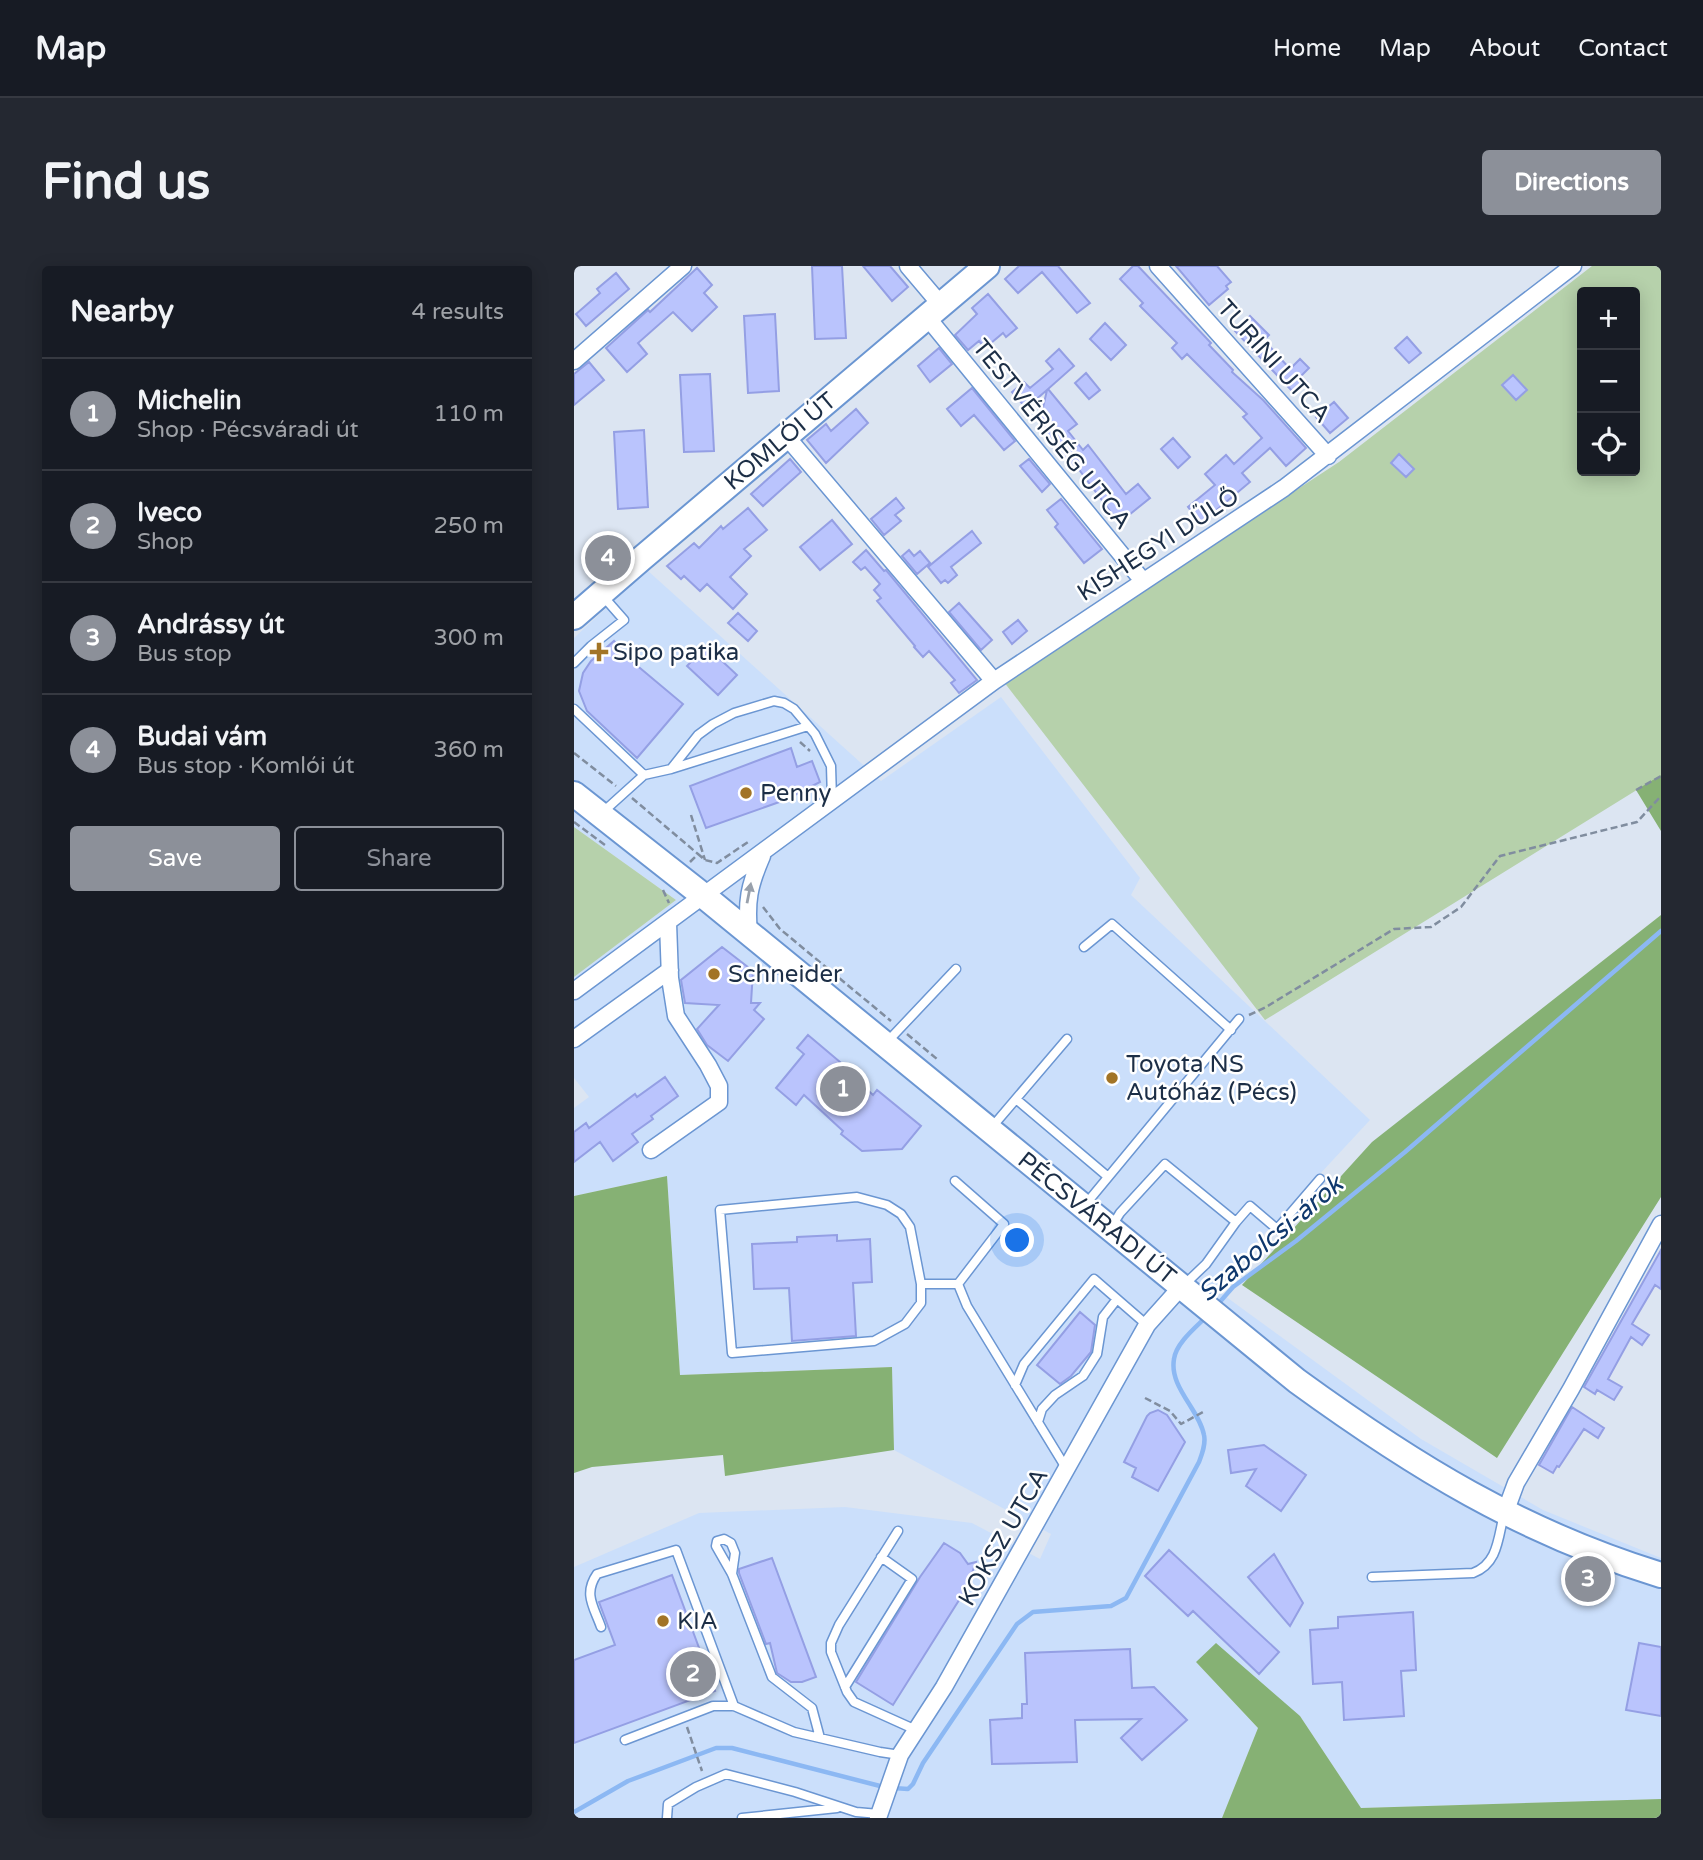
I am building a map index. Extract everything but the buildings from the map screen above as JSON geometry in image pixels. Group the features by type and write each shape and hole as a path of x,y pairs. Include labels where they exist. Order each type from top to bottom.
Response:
{"main road":[{"name":"KOMLÓI ÚT","path":"574,617 987,266"},
{"name":"PÉCSVÁRADI ÚT","path":"574,794 749,934 892,1036 989,1130 1297,1381 1396,1452 1505,1513 1602,1556 1661,1575"}],"street":[{"path":"574,360 683,266"},
{"name":"TESTVÉRISÉG UTCA","path":"908,266 934,311 1143,581"},
{"name":"TURINI UTCA","path":"1158,266 1328,456"},
{"name":"KISHEGYI DŰLŐ","path":"574,991 705,897 994,681 1284,488 1573,266"},
{"path":"786,436 994,681"},
{"path":"749,934 746,908 748,894 763,854"},
{"path":"651,1150 719,1102 719,1086 676,1016 670,970 674,919"},
{"path":"574,1040 670,970"},
{"path":"1505,1513 1516,1483 1661,1224"},
{"name":"KOKSZ UTCA","path":"879,1816 900,1755 944,1687 1147,1325 1181,1287"}],"lane":[{"path":"574,663 624,620 600,593"},
{"path":"671,769 698,735 713,724 734,713 775,701 794,709 808,726 831,766 832,802"},
{"path":"574,709 644,775"},
{"path":"601,813 644,775 808,726"},
{"path":"1084,947 1112,924 1231,1030"},
{"path":"892,1036 956,969"},
{"path":"1083,1207 1239,1019"},
{"path":"989,1130 1067,1040"},
{"path":"1016,1099 1107,1176"},
{"path":"1110,1228 1120,1213 1166,1164 1236,1222"},
{"path":"1181,1287 1206,1264 1250,1206 1277,1229 1320,1179"},
{"path":"955,1181 1004,1224 958,1284"},
{"path":"857,1197 887,1205 901,1214 910,1227 921,1284 921,1303 905,1324 874,1341 732,1353 720,1210 857,1197"},
{"path":"1015,1385 1024,1364 1094,1279 1147,1325"},
{"path":"921,1284 958,1284"},
{"path":"958,1284 967,1306 1067,1471"},
{"path":"1038,1422 1042,1409 1055,1395 1083,1376 1097,1354 1103,1317 1117,1299"},
{"path":"1373,1577 1473,1573 1485,1569 1494,1557 1505,1513"},
{"path":"898,1531 839,1625 831,1643 831,1652 854,1702 916,1730"},
{"path":"601,1627 589,1595 590,1584 597,1574 676,1550 734,1706"},
{"path":"845,1687 912,1579 881,1557"},
{"path":"732,1574 772,1677 812,1708 820,1738"},
{"path":"625,1740 713,1706 734,1706 794,1732 900,1755"},
{"path":"667,1818 667,1804 726,1773 856,1812 879,1816"},
{"path":"742,1818 840,1807"}],"path":[{"path":"784,733 804,744 815,757"},
{"path":"574,753 711,863 726,881"},
{"path":"1636,790 1661,776"},
{"path":"1239,1019 1266,1007 1394,929 1431,927 1461,907 1500,856 1637,822 1661,796"},
{"path":"691,815 705,860"},
{"path":"574,822 610,849"},
{"path":"711,863 717,863 756,837"},
{"path":"674,919 664,890 698,854"},
{"path":"748,894 757,895 759,902 780,929 892,1036 944,1066"},
{"path":"1145,1398 1170,1411 1181,1424 1203,1412"},
{"path":"683,1718 698,1760"}],"shaded area":[{"path":"647,570 881,781 1001,697 1140,878 1131,895 1370,1120 1214,1288 1421,1439 1543,1510 1661,1558 1661,1799 1361,1808 1300,1716 1196,1662 1258,1728 1222,1818 574,1818 574,1567 699,1513 845,1507 972,1523 1040,1559 1051,1534 894,1450 892,1367 680,1375 667,1176 574,1196 574,1108 589,1097 574,1078 574,977 676,900 574,827 574,638"}],"green space":[{"path":"1592,266 1661,266 1661,775 1265,1020 1004,682 1339,462"},
{"path":"1661,775 1661,831 1636,790"},
{"path":"574,827 676,900 574,977"},
{"path":"1661,915 1661,1197 1497,1458 1242,1285 1372,1142"},
{"path":"667,1176 680,1375 892,1367 894,1450 725,1476 723,1455 592,1467 574,1473 574,1196"},
{"path":"1216,1643 1300,1716 1361,1808 1661,1799 1661,1818 1222,1818 1258,1728 1196,1662"}],"waterway":[{"name":"Szabolcsi-árok","path":"1218,1304 1233,1287 1296,1241 1405,1152 1661,931"},
{"name":"Szabolcsi-árok","path":"893,1788 908,1789 913,1784 923,1763 1017,1624 1033,1612 1111,1606 1126,1598 1202,1452 1204,1438 1201,1425 1176,1379 1174,1359 1178,1347 1207,1316"},
{"name":"Szabolcsi-árok","path":"574,1812 628,1781 716,1748 732,1748 884,1787"}],"place":[{"name":"Budai vám","path":"608,558"},
{"name":"Sipo patika","path":"599,652"},
{"name":"Penny","path":"746,793"},
{"name":"Schneider","path":"714,974"},
{"name":"Toyota NS Autóház (Pécs)","path":"1112,1078"},
{"name":"Michelin","path":"843,1089"},
{"name":"Andrássy út","path":"1588,1579"},
{"name":"KIA","path":"663,1621"},
{"name":"Iveco","path":"693,1674"}]}
